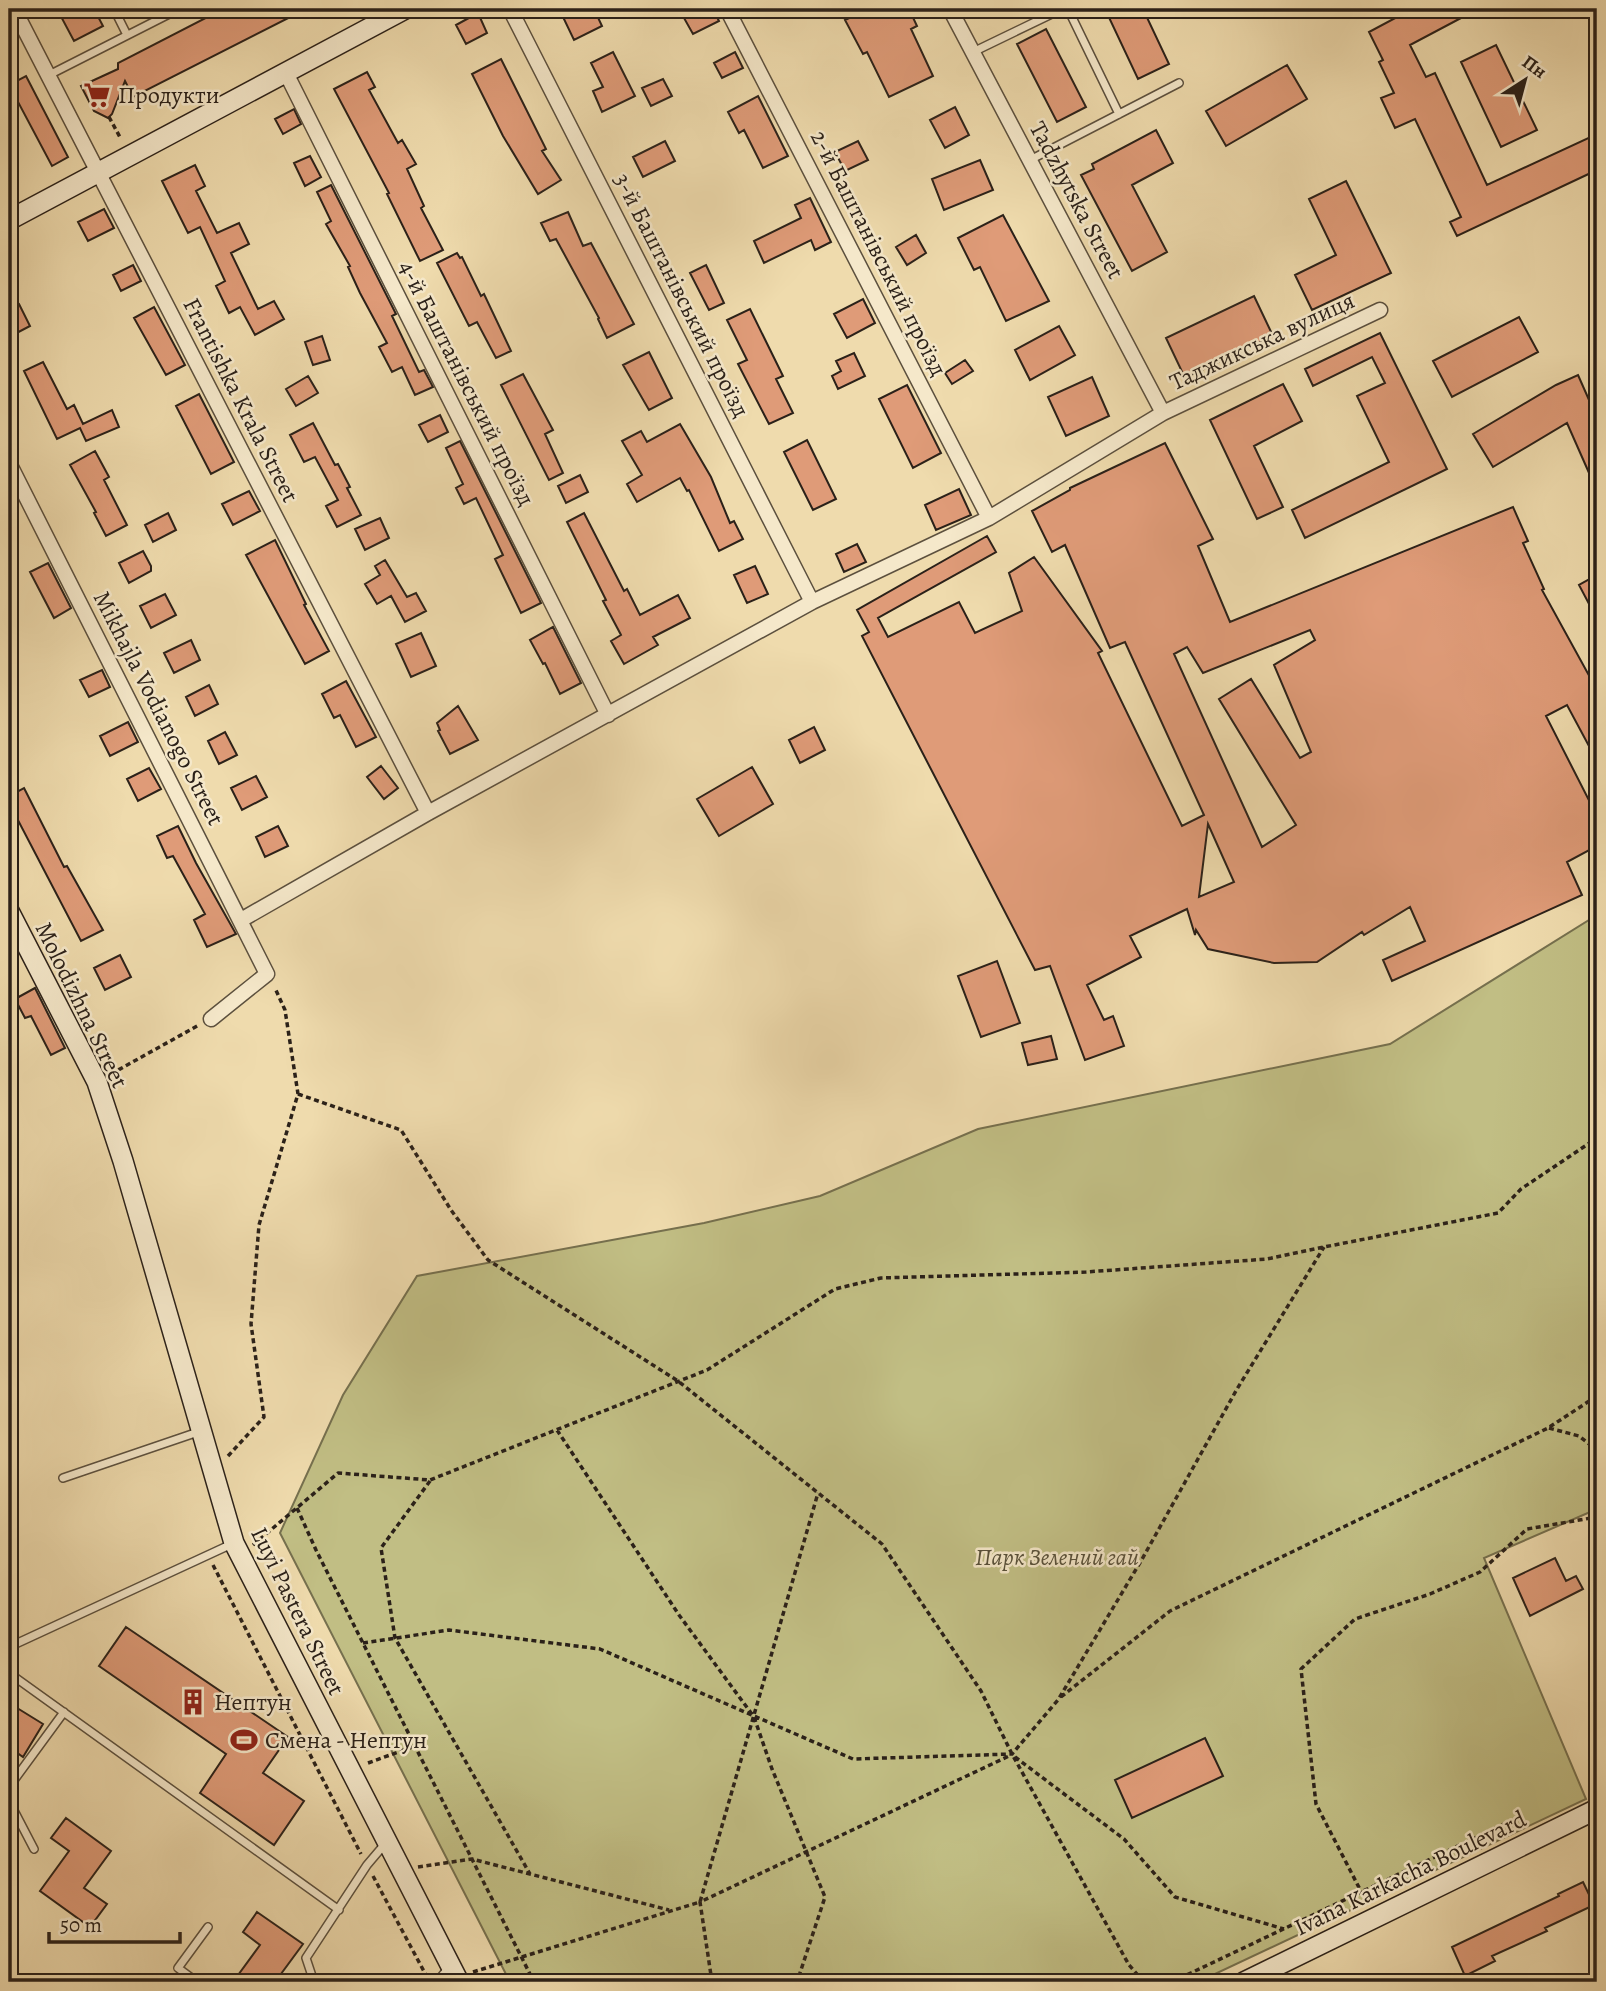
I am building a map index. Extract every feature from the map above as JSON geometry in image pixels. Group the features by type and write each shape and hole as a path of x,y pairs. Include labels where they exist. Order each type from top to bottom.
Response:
{"street":[{"name":"Frantishka Krala Street","path":"14,9 428,813"},
{"path":"9,220 405,9"},
{"name":"3-й Баштанівський проїзд","path":"510,9 812,602"},
{"name":"2-й Баштанівський проїзд","path":"727,9 989,518"},
{"name":"Tadzhytska Street","path":"950,9 1163,413"},
{"name":"4-й Баштанівський проїзд","path":"285,71 608,715"},
{"name":"Таджикська вулиця","path":"241,920 428,813 812,602 989,518 1163,413 1380,310"},
{"name":"Mikhajla Vodianogo Street","path":"9,463 267,974"},
{"name":"Molodizhna Street","path":"9,911 97,1082 123,1161"},
{"path":"211,1019 267,974"},
{"name":"Luyi Pastera Street","path":"123,1161 237,1549 455,1975"},
{"name":"Ivana Karkacha Boulevard","path":"1244,1982 1597,1809"}],"lane":[{"path":"114,9 127,35"},
{"path":"48,75 179,9"},
{"path":"973,52 1062,9"},
{"path":"1068,9 1119,114"},
{"path":"1030,160 1179,83"},
{"path":"62,1478 202,1431"},
{"path":"9,1647 209,1555 237,1549"},
{"path":"9,1673 339,1910"},
{"path":"9,1787 64,1712"},
{"path":"9,1801 34,1849"},
{"path":"314,1982 306,1958 367,1865 387,1842"},
{"path":"197,1982 178,1968 208,1927"},
{"path":"437,1982 455,1975"}],"path":[{"path":"109,117 121,139"},
{"path":"213,1472 264,1417 251,1324 259,1225 298,1094 285,1010 267,974"},
{"path":"97,1082 211,1019"},
{"path":"298,1094 401,1130 451,1210 488,1260 678,1381 881,1544 981,1691 1012,1754 1129,1965 1144,1982"},
{"path":"237,1549 297,1508 338,1473 430,1480 707,1370 835,1289 881,1278 1086,1272 1267,1259 1498,1213 1521,1189 1597,1138"},
{"path":"455,1975 700,1902 1012,1754 1058,1700 1141,1561 1237,1389 1324,1247"},
{"path":"1058,1700 1170,1611 1548,1427 1597,1396"},
{"path":"1548,1427 1579,1436 1597,1451"},
{"path":"556,1430 679,1615 754,1717 772,1769 825,1897 797,1982"},
{"path":"430,1480 381,1548 395,1638 530,1874"},
{"path":"712,1982 700,1902 818,1493"},
{"path":"297,1508 534,1982"},
{"path":"1375,1918 1316,1804 1301,1669 1355,1619 1430,1594 1480,1572 1527,1529 1597,1517"},
{"path":"209,1555 367,1865 430,1982"},
{"path":"363,1643 449,1630 600,1649 853,1759 1012,1754 1124,1839 1175,1896 1284,1929"},
{"path":"350,1770 415,1746"},
{"path":"1172,1982 1504,1824"},
{"path":"401,1870 472,1859 671,1911"}],"green space":[{"name":"Парк Зелений гай","path":"1597,915 1597,1509 1484,1558 1586,1799 1198,1982 510,1982 280,1533 343,1395 417,1276 704,1223 820,1196 978,1129 1390,1044"}],"building":[{"path":"57,9 94,9 103,26 74,41"},
{"path":"223,9 306,9 133,97 125,81 108,118 94,111 81,86 118,69 118,63"},
{"path":"580,9 594,9 602,26 574,40 563,17"},
{"path":"702,9 713,9 719,21 693,34 684,18"},
{"path":"868,9 909,9 917,26 911,29 933,76 889,97 867,52 863,54 845,20"},
{"path":"1105,9 1143,9 1169,64 1138,79"},
{"path":"1412,9 1478,9 1410,45 1426,77 1435,73 1487,185 1597,134 1597,170 1457,236 1450,222 1461,217 1415,119 1395,128 1381,98 1394,93 1379,62 1383,60 1369,32"},
{"path":"478,13 487,33 466,44 456,25"},
{"path":"1046,29 1086,107 1057,122 1017,44"},
{"path":"1496,45 1537,130 1501,147 1461,62"},
{"path":"613,52 635,96 602,112 593,91 603,87 591,63"},
{"path":"735,52 743,68 722,78 714,63"},
{"path":"501,59 546,149 542,151 561,180 538,194 503,136 472,74"},
{"path":"1287,65 1307,99 1226,146 1206,111"},
{"path":"367,72 375,87 369,90 398,143 402,140 416,164 407,169 424,206 421,208 443,250 420,261 387,194 389,193 334,89"},
{"path":"26,76 68,157 52,166 9,85"},
{"path":"663,79 672,96 651,106 642,88"},
{"path":"758,96 788,156 763,168 744,130 739,133 728,112"},
{"path":"955,107 969,135 945,148 930,120"},
{"path":"294,109 301,124 283,134 275,119"},
{"path":"1156,130 1173,163 1132,185 1167,252 1132,271 1081,175 1094,169 1092,164"},
{"path":"665,141 675,161 643,177 633,157"},
{"path":"858,141 868,160 845,171 835,152"},
{"path":"310,156 321,177 305,186 294,163"},
{"path":"980,160 993,190 944,210 932,179"},
{"path":"195,165 205,186 196,191 217,233 239,223 249,244 231,253 258,309 274,301 284,319 255,335 240,307 229,313 216,286 225,281 200,227 188,233 162,181"},
{"path":"1346,181 1391,273 1312,310 1295,275 1336,255 1309,199"},
{"path":"331,185 396,314 392,316 419,372 424,370 433,387 415,395 402,367 392,372 379,347 387,343 360,293 348,267 350,266 326,224 331,221 317,192"},
{"path":"810,198 831,242 815,250 811,240 764,263 754,241 801,218 795,205"},
{"path":"104,209 114,228 88,241 78,222"},
{"path":"568,212 583,246 591,243 634,324 607,338 556,239 550,241 541,223"},
{"path":"1003,215 1049,301 1006,321 980,267 974,270 958,238"},
{"path":"916,235 926,253 907,265 896,247"},
{"path":"457,253 462,257 481,296 484,294 511,351 496,358 477,322 469,326 437,263"},
{"path":"133,265 141,281 121,291 113,275"},
{"path":"706,265 724,303 709,310 690,273"},
{"path":"1254,296 1273,336 1185,378 1166,338"},
{"path":"863,299 875,323 847,338 834,314"},
{"path":"19,304 30,326 9,337 9,309"},
{"path":"154,307 185,365 166,375 134,318"},
{"path":"750,309 783,376 776,379 793,413 769,424 738,364 747,360 727,320"},
{"path":"1519,317 1538,352 1452,397 1433,361"},
{"path":"1059,326 1075,355 1030,380 1015,350"},
{"path":"1380,333 1447,469 1305,538 1292,510 1389,462 1357,396 1385,383 1372,357 1313,386 1305,369"},
{"path":"322,336 330,360 313,365 305,342"},
{"path":"649,352 672,398 649,410 623,365"},
{"path":"854,353 865,376 838,389 832,376 841,371 836,361"},
{"path":"965,360 973,371 952,384 945,373"},
{"path":"43,362 67,409 74,405 83,424 112,410 119,427 86,441 80,428 57,439 24,371"},
{"path":"523,374 553,430 545,434 563,473 549,480 501,385"},
{"path":"1578,375 1597,418 1597,491 1567,423 1493,467 1473,434"},
{"path":"308,376 318,393 296,406 286,389"},
{"path":"1092,377 1109,416 1066,436 1048,397"},
{"path":"1283,384 1302,421 1254,446 1283,507 1257,519 1210,420"},
{"path":"907,385 941,453 913,468 879,399"},
{"path":"199,394 234,462 211,474 176,406"},
{"path":"440,415 448,432 428,442 419,425"},
{"path":"313,423 350,487 347,488 361,515 337,527 326,506 338,500 315,457 304,462 290,435"},
{"path":"680,424 711,477 730,523 734,521 743,539 719,551 689,490 687,491 680,478 637,502 627,484 642,475 622,441 641,431 647,442"},
{"path":"807,440 836,499 813,510 784,452"},
{"path":"460,441 541,603 521,613 495,559 503,555 476,498 464,504 456,488 463,484 446,448"},
{"path":"1165,443 1213,539 1198,546 1230,622 1513,507 1528,541 1523,543 1544,589 1542,590 1597,690 1597,761 1567,705 1546,716 1597,816 1597,846 1567,862 1582,895 1392,981 1383,960 1425,941 1410,907 1364,935 1362,932 1317,962 1274,963 1208,949 1196,930 1195,935 1187,909 1130,936 1141,957 1087,985 1104,1020 1113,1016 1124,1046 1085,1060 1050,966 1035,970 862,636 869,632 857,610 987,536 996,552 878,618 888,637 959,602 975,633 1022,611 1009,573 1034,557 1102,651 1098,653 1182,826 1204,815 1125,642 1110,648 1065,545 1052,552 1032,511 1070,488","holes":["1310,630 1315,640 1274,665 1311,752 1300,758 1251,679 1219,699 1296,825 1262,847 1174,654 1187,647 1203,673","1208,824 1234,882 1199,897"]},
{"path":"95,451 109,477 104,480 127,525 106,536 70,465"},
{"path":"580,475 588,492 566,503 558,486"},
{"path":"959,489 971,515 936,530 925,505"},
{"path":"249,491 260,511 233,525 222,504"},
{"path":"168,513 176,530 153,542 145,525"},
{"path":"584,513 624,591 627,589 640,615 678,595 690,618 653,637 658,645 624,664 611,641 621,635 567,522"},
{"path":"380,518 389,538 365,550 355,529"},
{"path":"275,540 306,604 304,605 329,651 305,664 246,555"},
{"path":"857,544 866,562 844,572 836,554"},
{"path":"143,551 151,571 129,583 119,563"},
{"path":"385,560 407,597 416,593 426,611 405,622 391,596 377,604 365,584 380,575 375,566"},
{"path":"48,563 71,608 54,618 30,572"},
{"path":"755,566 768,594 747,603 734,575"},
{"path":"1597,575 1597,619 1579,585"},
{"path":"165,594 176,615 151,628 140,606"},
{"path":"553,627 581,683 560,694 530,640"},
{"path":"421,633 436,666 411,677 396,644"},
{"path":"191,640 200,660 174,673 164,653"},
{"path":"102,670 110,687 89,697 80,680"},
{"path":"346,681 376,737 356,747 340,715 334,718 322,694"},
{"path":"209,685 218,704 195,716 186,697"},
{"path":"458,706 478,740 450,754 438,731 440,730 437,723"},
{"path":"128,722 138,742 110,756 100,736"},
{"path":"814,727 825,750 800,763 789,740"},
{"path":"225,732 237,755 219,764 208,741"},
{"path":"381,766 398,788 384,799 367,777"},
{"path":"752,767 773,804 719,836 697,799"},
{"path":"149,768 161,789 138,801 127,779"},
{"path":"256,776 267,797 242,810 231,788"},
{"path":"24,788 64,867 67,866 103,930 81,941 9,803 9,796"},
{"path":"178,826 236,934 207,947 194,920 205,914 173,856 167,858 157,836"},
{"path":"278,826 288,846 265,857 256,837"},
{"path":"120,955 131,977 105,990 94,968"},
{"path":"997,961 1020,1023 981,1037 958,976"},
{"path":"35,988 65,1048 51,1055 31,1016 25,1018 15,999"},
{"path":"1051,1036 1057,1059 1028,1065 1022,1043"},
{"path":"1555,1558 1566,1581 1576,1576 1583,1589 1530,1616 1513,1578"},
{"name":"Нептун","path":"126,1627 288,1737 263,1773 304,1801 274,1845 200,1793 226,1754 99,1666"},
{"path":"9,1703 43,1724 23,1757 9,1747"},
{"path":"1205,1738 1223,1776 1132,1818 1115,1780"},
{"path":"66,1818 111,1851 84,1888 107,1904 90,1927 40,1891 69,1851 51,1838"},
{"path":"1583,1882 1594,1905 1545,1928 1547,1931 1492,1956 1495,1961 1465,1976 1452,1947"},
{"path":"257,1912 303,1944 275,1982 233,1982 260,1945 243,1932"}],"place":[{"name":"Продукти","path":"97,95"},
{"name":"Нептун","path":"193,1702"},
{"name":"Смена - Нептун","path":"244,1740"}]}
